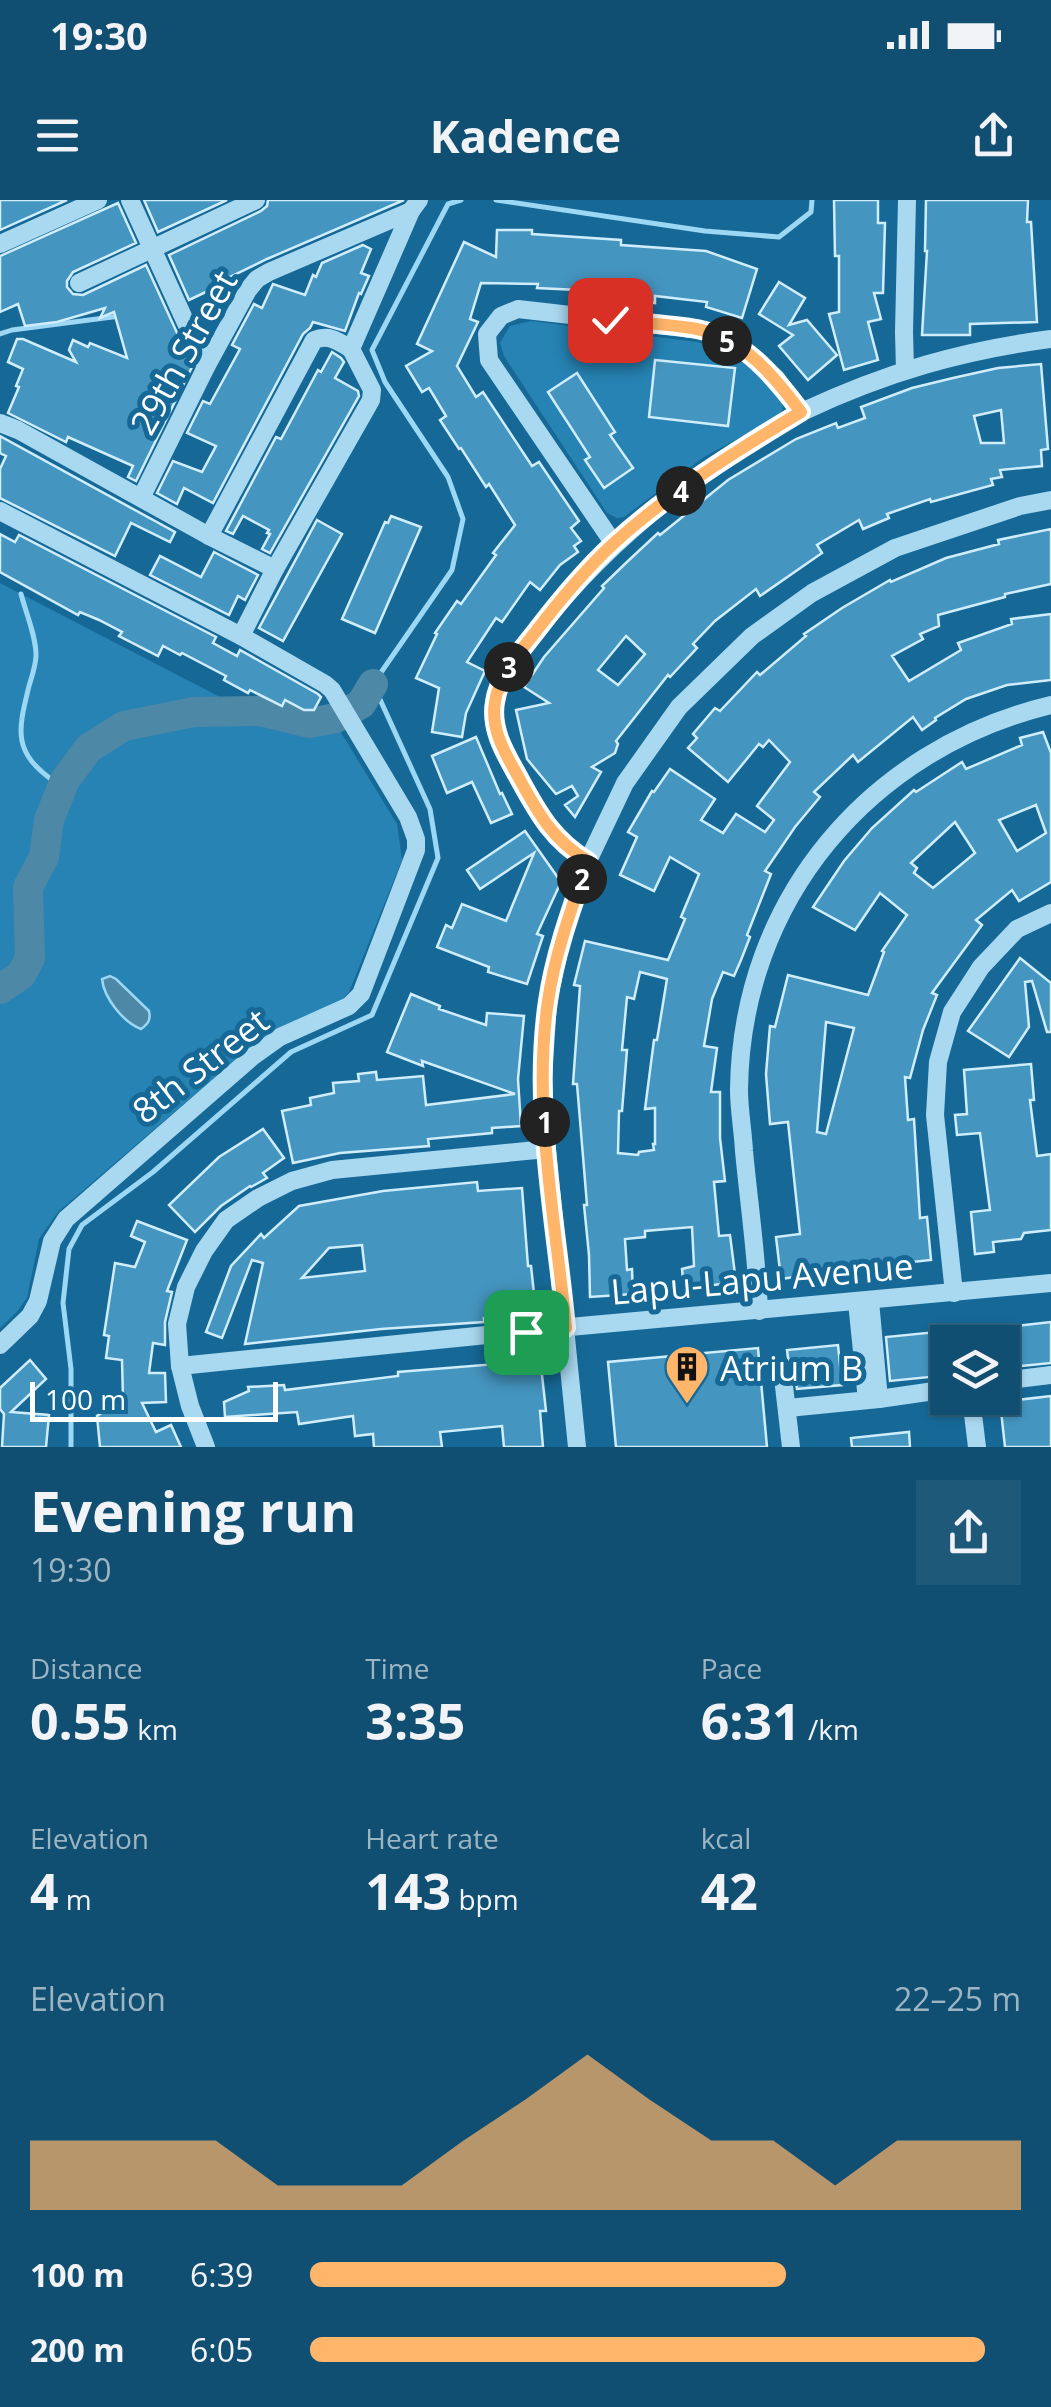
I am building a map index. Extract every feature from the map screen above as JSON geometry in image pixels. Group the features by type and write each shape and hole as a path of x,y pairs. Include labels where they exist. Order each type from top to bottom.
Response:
{"street":[{"path":"0,244 98,200"},
{"path":"130,200 206,367"},
{"path":"79,283 256,200"},
{"path":"905,370 907,200"},
{"name":"29th Street","path":"351,349 416,206"},
{"name":"29th Street","path":"142,498 206,367 256,280 416,206"},
{"path":"614,544 489,360 487,334 501,316 518,309 701,330 740,347 776,378 801,412"},
{"path":"209,536 314,340 322,336 331,338 351,349 373,396 240,636"},
{"path":"588,861 566,848 538,815 494,725 499,684 558,603 614,544 715,464 801,412 905,370 978,350 1051,339"},
{"path":"0,423 275,570"},
{"path":"577,1447 546,1149 543,1080 548,1001 562,937 588,861 625,782 679,707 752,636 812,593 894,548 1020,506 1051,500"},
{"name":"8th Street","path":"0,511 325,684 408,817 416,839 416,850 361,994 349,1006 280,1038 252,1057 66,1219 52,1241 38,1301 30,1316 0,1345"},
{"path":"759,1311 739,1092 748,1011 759,969 788,901 813,861 857,810 915,762 971,731 1051,705"},
{"path":"954,1293 935,1114 938,1062 952,1012 981,967 1017,929 1051,913"},
{"path":"206,1447 180,1366 177,1324 186,1287 226,1220 292,1181 332,1170 546,1149"},
{"name":"Lapu-Lapu Avenue","path":"180,1366 1051,1283"},
{"path":"863,1301 873,1400"},
{"path":"782,1369 792,1447"},
{"path":"1020,1379 1051,1375"},
{"path":"788,1408 930,1392"},
{"path":"973,1415 976,1447"}],"shaded area":[{"path":"531,321 697,342 737,354 767,380 783,406 781,415 704,457 624,517 617,518 607,513 504,356 500,343 510,326"},
{"path":"0,583 264,720 340,731 397,824 402,860 344,998 249,1048 58,1212 39,1239 27,1298 0,1328"},
{"path":"110,976 149,1011 148,1022 141,1029 121,1015 110,1001 102,979"}],"building":[{"path":"0,200 67,200 0,230"},
{"path":"144,200 227,200 158,232"},
{"path":"268,200 404,200 267,259 189,300 169,255 261,211"},
{"path":"834,200 878,200 878,223 885,223 883,293 874,293 881,319 868,322 878,360 844,370 829,314 839,312"},
{"path":"926,200 1028,200 1037,322 970,324 970,335 922,335"},
{"path":"118,203 136,243 73,272 67,287 73,294 83,295 146,265 178,335 171,352 189,359 192,367 136,481 128,477 133,466 68,437 66,442 8,413 23,369 8,362 17,339 76,362 69,350 73,340 127,358 114,312 100,318 105,308 57,322 25,326 18,304 0,312 0,256"},
{"path":"497,230 532,230 532,234 621,240 621,245 706,251 757,269 742,318 706,307 707,302 655,296 655,303 578,294 578,290 537,288 538,284 481,283 470,319 478,322 457,366 476,397 483,392 532,466 539,462 579,521 571,528 581,541 574,546 578,552 560,565 540,590 530,582 502,622 496,618 467,662 485,671 466,713 462,737 432,732 439,688 416,678 435,633 457,601 461,604 515,525 440,420 446,416 429,388 422,392 406,366 432,351 417,344 464,242 496,257"},
{"path":"363,245 371,249 361,273 369,276 345,331 313,322 303,334 213,503 184,488 177,504 157,493 173,461 202,472 216,446 187,433 203,401 210,404 240,349 232,345 254,304 262,308 273,284 305,295 322,263"},
{"path":"779,282 805,298 789,325 807,320 837,355 808,380 779,346 793,335 759,314"},
{"path":"332,352 344,362 335,378 358,391 359,396 270,553 262,549 269,530 243,516 233,534 226,531 276,437 281,439"},
{"path":"655,360 735,368 728,426 649,417"},
{"path":"1041,364 1048,449 1041,450 1042,466 1000,470 1002,477 991,479 993,485 931,502 930,499 887,514 889,518 863,529 859,520 817,545 822,553 760,596 756,589 693,644 697,648 668,675 616,741 615,753 592,767 601,772 575,817 565,805 578,796 572,786 556,794 527,759 516,710 549,703 524,687 602,586 658,533 728,480 796,439 836,423 838,428 865,418 861,407 912,388 998,368","holes":["1001,410 1004,443 981,443 974,416","626,636 645,654 618,685 598,670"]},
{"path":"577,373 615,432 610,435 633,468 604,488 585,460 590,457 548,392"},
{"path":"0,436 175,532 170,542 131,523 115,556 0,498 0,469 6,456 0,453"},
{"path":"391,516 421,527 375,633 342,619"},
{"path":"317,520 342,534 283,641 259,628"},
{"path":"1051,529 1051,584 938,615 939,626 920,634 923,639 892,656 909,681 961,650 958,643 1012,624 1011,619 1051,614 1051,680 1007,685 966,699 922,730 913,717 858,762 853,755 814,792 820,797 765,871 771,874 741,960 734,976 723,972 712,999 704,1046 717,1048 711,1092 720,1092 725,1181 714,1182 719,1236 730,1235 736,1282 684,1289 682,1269 694,1266 692,1227 645,1231 645,1237 625,1239 633,1294 590,1297 587,1205 577,1084 573,1084 580,986 574,985 585,941 668,960 699,874 670,857 654,891 620,875 637,837 628,832 670,769 715,799 701,820 723,833 736,814 765,832 774,820 757,806 790,762 769,740 763,747 759,744 728,782 688,748 697,738 693,734 715,708 720,711 757,672 760,675 804,634 842,608 890,580 946,558 999,544 998,540","holes":["640,972 667,979 645,1109 655,1108 654,1150 638,1155 618,1153 627,1050 622,1050 627,997 634,999"]},
{"path":"0,534 15,542 19,535 216,637 213,643 237,656 240,650 321,697 314,710 304,710 285,700 282,706 250,690 248,693 224,680 226,676 182,653 163,646 158,656 119,636 122,632 80,612 78,615 0,572"},
{"path":"214,552 258,575 245,600 238,596 229,615 150,575 160,556 201,577"},
{"path":"1043,732 1051,753 1051,882 1019,901 1012,890 976,920 982,925 932,993 937,995 910,1078 905,1077 908,1120 914,1119 920,1218 927,1217 931,1260 781,1279 776,1237 800,1234 788,1122 770,1124 766,1074 770,1026 775,1027 788,975 868,995 882,951 907,915 880,893 855,930 813,907 872,828 914,790 962,762 966,769 1022,745 1020,738","holes":["1036,805 1046,833 1017,851 999,820","955,822 975,853 933,888 914,873 917,868 911,863","826,1022 854,1028 826,1134 817,1132"]},
{"path":"476,737 512,814 491,823 472,782 447,793 432,756"},
{"path":"525,831 561,882 537,934 543,936 527,984 488,972 489,967 437,947 446,925 452,928 462,904 506,921 534,853 480,889 467,870"},
{"path":"1020,958 1051,983 1051,1032 1047,1032 1032,981 1025,982 1029,1027 1009,1057 968,1031"},
{"path":"411,994 440,1006 439,1009 486,1025 487,1013 524,1016 518,1079 521,1126 428,1139 429,1146 340,1153 293,1163 282,1111 311,1105 310,1098 334,1093 333,1083 359,1081 358,1074 376,1072 377,1080 423,1076 426,1105 515,1094 387,1052"},
{"path":"1031,1064 1034,1100 1030,1100 1037,1156 1051,1154 1051,1230 993,1242 994,1252 975,1254 971,1212 990,1210 980,1133 957,1135 955,1115 967,1114 964,1070"},
{"path":"263,1129 284,1158 263,1173 267,1178 221,1206 195,1232 169,1205 219,1157"},
{"path":"477,1182 478,1191 522,1188 536,1312 484,1318 484,1322 245,1344 263,1263 252,1260 222,1338 206,1332 231,1266 261,1234 264,1238 299,1206 383,1191","holes":["362,1245 365,1271 302,1278 329,1248"]},
{"path":"137,1221 187,1240 167,1291 172,1292 165,1322 165,1345 153,1343 149,1373 165,1373 166,1402 142,1403 156,1432 171,1425 181,1447 100,1447 97,1416 123,1399 122,1360 106,1358 109,1336 104,1335 115,1263 135,1267 145,1242 131,1236"},
{"path":"1051,1322 1051,1363 1020,1366 1020,1326"},
{"path":"930,1333 930,1377 890,1381 886,1337"},
{"path":"838,1345 842,1385 797,1389 787,1350"},
{"name":"Atrium B","path":"758,1348 767,1447 616,1447 608,1362"},
{"path":"540,1357 546,1411 540,1411 543,1447 504,1447 502,1426 440,1432 442,1447 374,1447 373,1434 355,1436 353,1416 299,1424 297,1412 225,1417 224,1402 249,1391 248,1387 284,1385 285,1390 398,1376 398,1372"},
{"path":"30,1360 46,1379 11,1412 49,1415 46,1447 2,1447 4,1414 0,1409 0,1388"},
{"path":"1051,1396 1051,1447 1005,1447 1001,1415 1020,1415 1020,1400"},
{"path":"909,1432 910,1447 852,1447 851,1438"}],"waterway":[{"path":"71,1447 71,1369 63,1303 69,1249 82,1225 153,1172 291,1052 372,1015 438,858 430,809 373,684 452,570 463,519 448,477 385,382 372,350 448,204 461,200"},
{"path":"496,200 705,231 779,237 811,212 812,200"},
{"path":"0,334 120,316"},
{"path":"21,594 36,655 22,716 22,740 31,761 41,771 55,782 65,780"},
{"path":"0,989 21,975 30,958 28,887 44,857 49,820 65,780 89,748 124,726 194,712 260,711 309,723 336,718 361,704 373,684"}],"place":[{"name":"Atrium B","path":"687,1405"}],"route":[{"path":"526,1332 566,1328 546,1149 543,1080 548,1001 562,937 588,861 566,848 538,815 500,742 494,725 499,684 558,603 614,544 715,464 801,412 776,378 740,347 701,330 610,320"}]}
